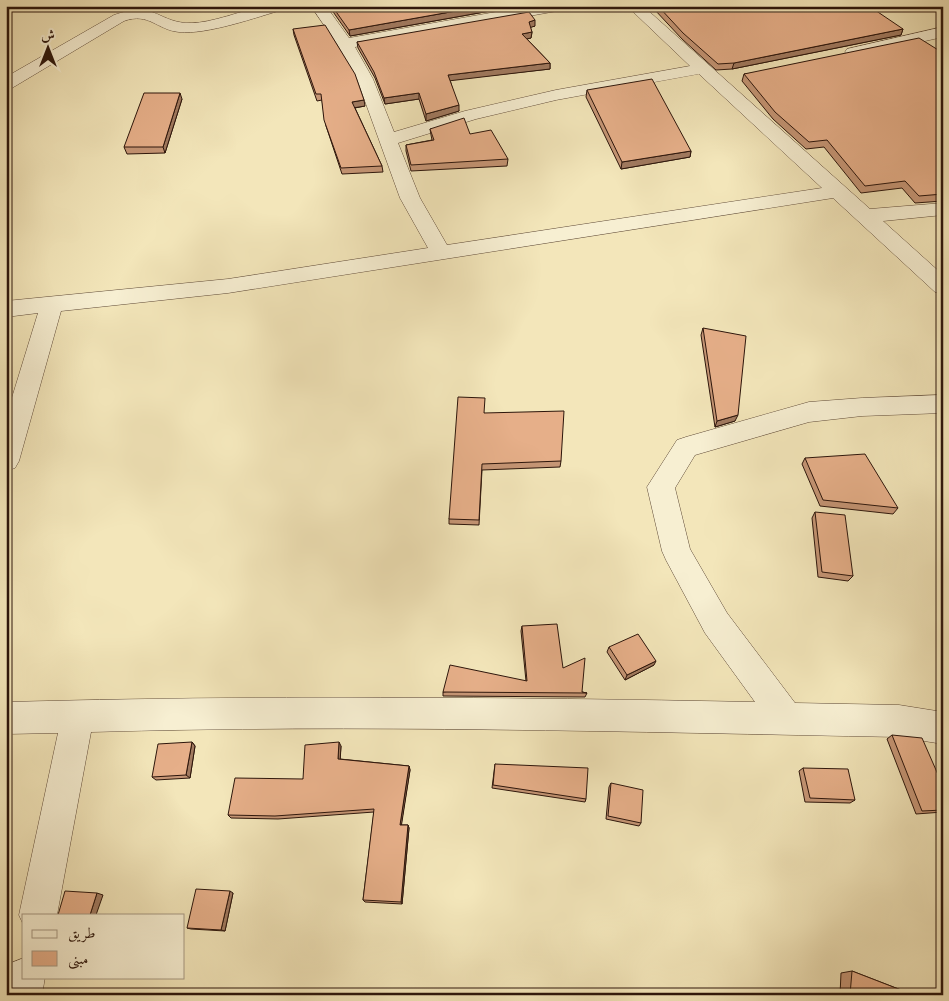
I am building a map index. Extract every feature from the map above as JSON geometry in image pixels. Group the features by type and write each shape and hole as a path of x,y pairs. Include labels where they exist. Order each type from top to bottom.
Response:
{"street":[{"path":"6,84 119,18 132,13 145,13 176,27 194,28 280,6"},
{"path":"318,6 346,44 365,79 410,198 441,253"},
{"path":"346,44 557,6"},
{"path":"640,7 943,287"},
{"path":"833,56 943,32"},
{"path":"388,140 471,115 556,95 710,73 735,76"},
{"path":"6,309 228,286 839,191"},
{"path":"866,216 943,208"},
{"path":"7,458 52,304"},
{"path":"787,719 716,623 676,551 661,487 686,447 810,412 862,407 943,404"},
{"path":"6,718 78,715 468,712 899,721 943,728"},
{"path":"38,914 78,715"},
{"path":"22,995 26,978"}],"building":[{"path":"332,6 484,6 349,30"},
{"path":"658,6 869,6 903,29 734,63 718,64 683,33"},
{"path":"529,12 535,20 529,22 532,32 522,34 550,63 448,75 459,105 426,114 419,93 384,98 374,72 357,42"},
{"path":"325,25 355,74 364,100 352,102 382,166 341,168 324,120 321,94 316,94 293,29"},
{"path":"919,38 943,53 943,194 919,196 905,181 865,186 827,140 809,142 775,112 744,74"},
{"path":"652,79 691,151 622,162 587,90"},
{"path":"144,93 180,93 163,147 124,147"},
{"path":"464,118 470,134 491,130 508,159 411,165 406,145 434,140 430,129"},
{"path":"703,328 746,336 738,415 717,421"},
{"path":"458,397 485,398 484,413 564,411 561,461 482,464 479,520 449,519"},
{"path":"865,454 898,508 823,500 805,458"},
{"path":"815,512 845,515 853,576 822,572"},
{"path":"557,624 563,668 585,658 582,692 587,693 443,692 450,665 527,681 522,626"},
{"path":"638,634 656,661 627,675 609,647"},
{"path":"892,735 922,738 943,786 943,810 922,811"},
{"path":"192,742 186,775 152,777 158,744"},
{"path":"339,742 338,759 409,766 400,825 408,825 401,902 363,900 374,809 275,816 228,815 235,778 303,779 305,745"},
{"path":"495,764 588,768 586,799 493,785"},
{"path":"803,768 848,769 855,800 810,798"},
{"path":"611,783 643,790 641,823 608,816"},
{"path":"196,889 230,891 221,930 187,928"},
{"path":"65,891 97,893 90,914 58,914"},
{"path":"852,971 914,995 850,995"}]}
